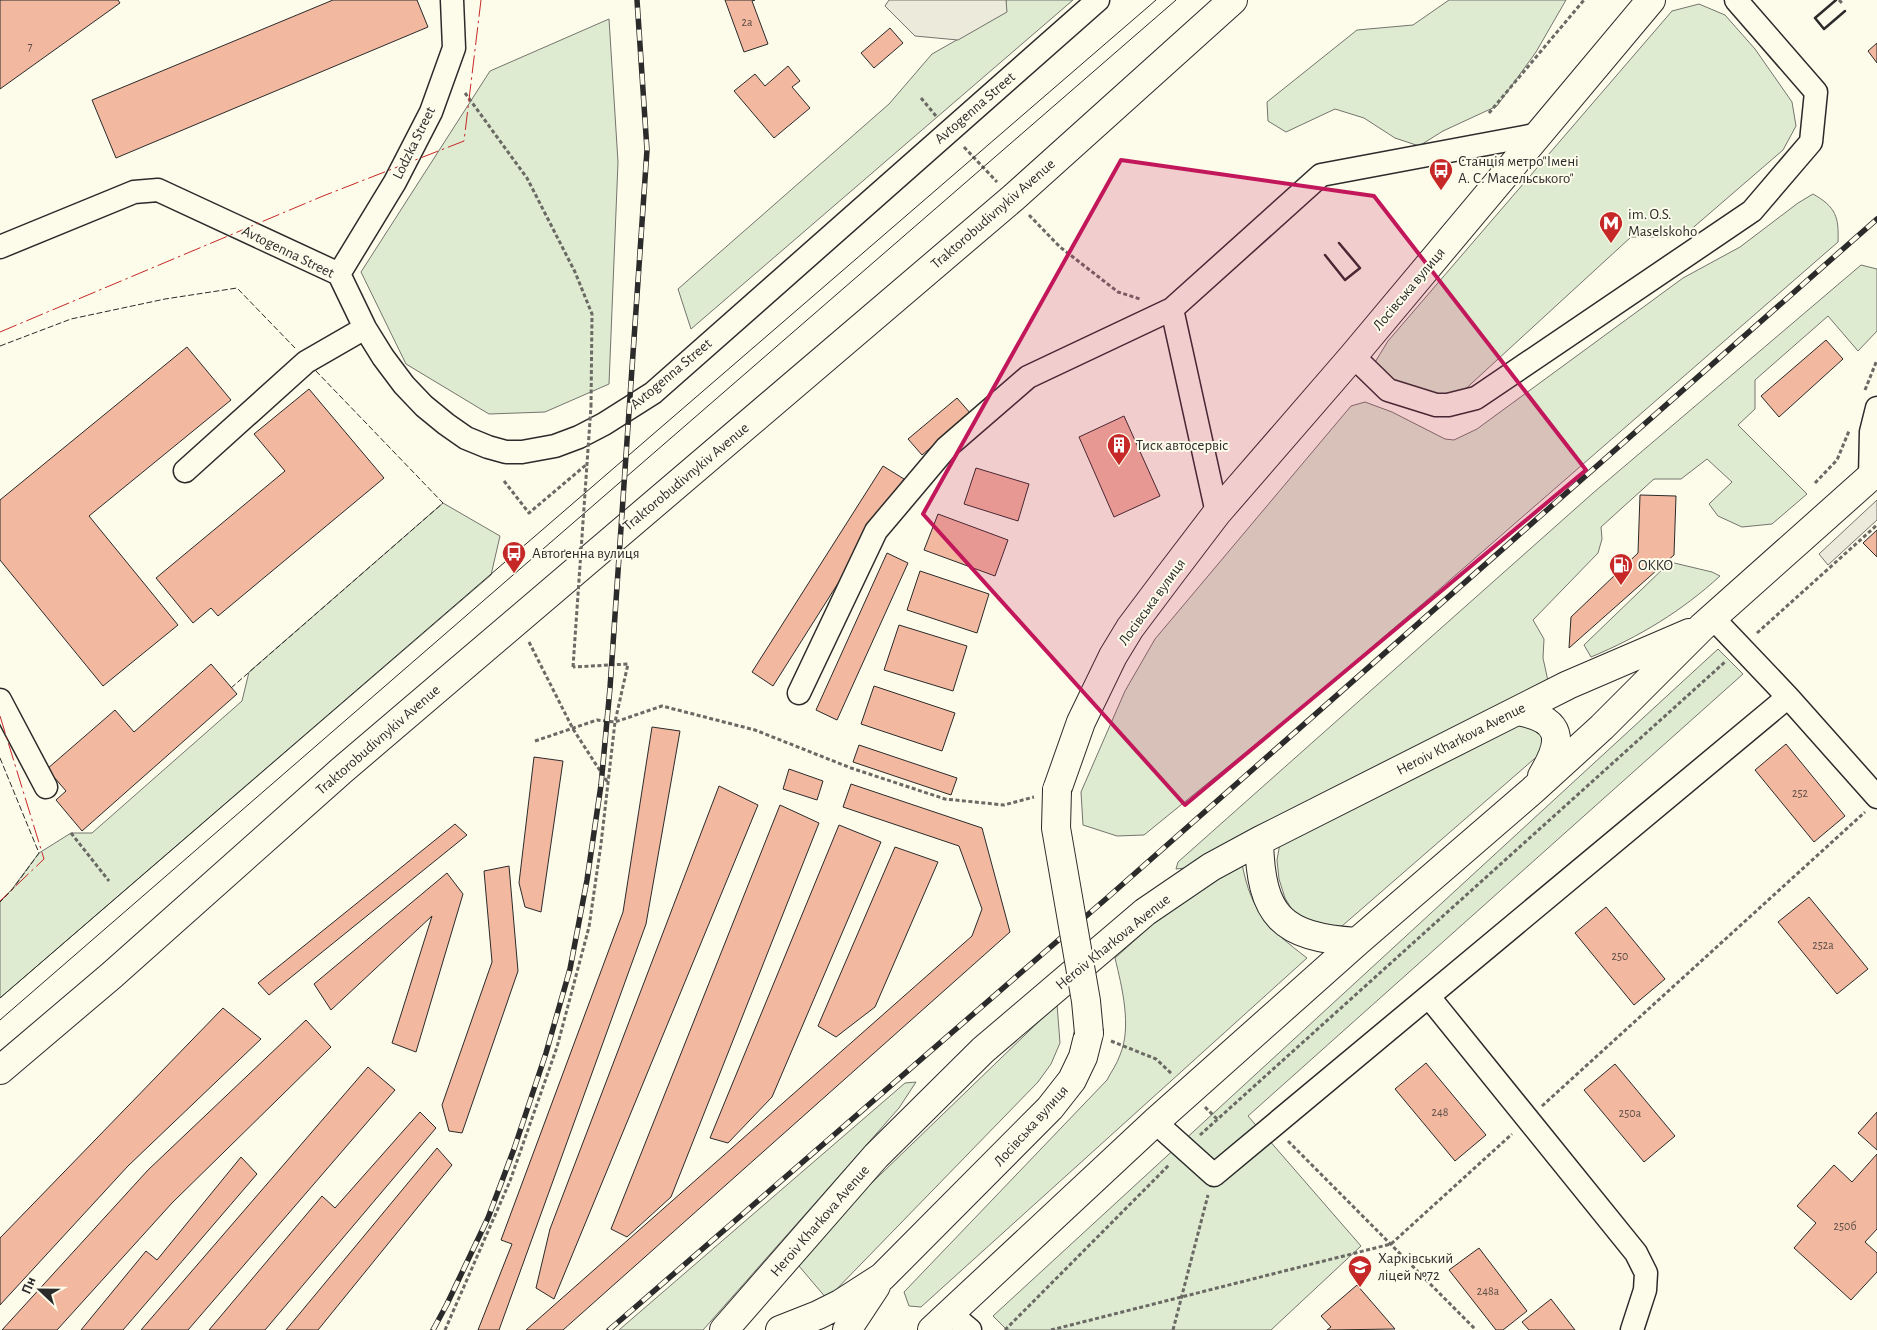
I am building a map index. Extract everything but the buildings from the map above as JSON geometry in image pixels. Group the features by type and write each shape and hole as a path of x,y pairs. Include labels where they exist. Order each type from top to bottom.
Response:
{"main road":[{"name":"Traktorobudivnykiv Avenue","path":"0,1070 112,975 341,771 1013,198 1233,0"},
{"name":"Лосівська вулиця","path":"882,1277 1050,1108 1072,1080 1083,1057 1089,1033 1086,1001 1056,828 1057,790 1081,722 1113,656 1130,628 1217,513 1540,134 1651,0"},
{"name":"Heroiv Kharkova Avenue","path":"941,1321 1155,1122 1357,942 1533,790 1602,727 1707,622 1873,474"},
{"name":"Heroiv Kharkova Avenue","path":"724,1330 876,1156 983,1050 1145,912 1211,867 1259,840 1518,710 1707,622"},
{"path":"1518,710 1543,718 1552,725 1556,735 1556,746 1548,767 1533,790"},
{"path":"1259,840 1259,868 1266,898 1276,914 1291,927 1312,937 1357,942"},
{"path":"780,1330 840,1304 882,1277"},
{"path":"847,1330 882,1277"}],"street":[{"name":"Lodzka Street","path":"339,274 395,182 431,112 454,48 452,0"},
{"name":"Avtogenna Street","path":"0,247 134,192 158,190 339,274 365,328 383,357 404,385 424,406 466,438 488,448 506,452 530,451 555,446 579,437 604,424 653,393 1098,0"},
{"path":"1352,356 1388,390 1436,405 1448,405 1476,398 1752,211 1811,142 1816,92 1736,0"},
{"path":"799,693 876,531 946,448 1028,377 1172,309 1321,175 1540,134"},
{"path":"1172,309 1217,513"},
{"path":"184,471 306,362 365,328"},
{"path":"1873,474 1871,432 1877,408"},
{"path":"1707,622 1741,648 1788,697 1873,803"},
{"path":"1155,1122 1214,1175 1788,697"},
{"path":"0,700 46,787"},
{"path":"1429,996 1636,1253 1646,1273 1645,1290 1632,1330"},
{"path":"941,1321 970,1330"}],"path":[{"path":"1489,113 1584,0"},
{"path":"1839,0 1843,4"},
{"path":"445,1330 510,1181 557,1047 588,927 615,722 628,664 573,667 590,406 592,314 575,272 527,178 465,92"},
{"path":"949,131 1060,247 1118,292 1172,309"},
{"path":"504,481 529,513 586,464"},
{"path":"1005,1330 1185,1149 1877,525"},
{"path":"516,622 523,631 573,730 608,783"},
{"path":"535,741 573,730 597,720 615,722 662,706 755,730 851,768 945,799 1004,805 1057,790"},
{"path":"1051,1330 1391,1244 1873,803"},
{"path":"71,833 109,881"},
{"path":"1089,1033 1156,1059"},
{"path":"1273,1126 1476,1330"},
{"path":"1173,1330 1214,1175"}],"highlighted area":[{"path":"1121,160 1374,196 1586,470 1185,805 923,514"}],"green space":[{"path":"1006,0 1073,0 691,329 678,289 889,104 932,54 1006,12"},
{"path":"1449,0 1566,0 1536,52 1497,106 1443,131 1419,146 1395,138 1364,118 1335,109 1286,132 1268,121 1267,102 1357,30 1413,25"},
{"path":"1699,4 1725,15 1755,49 1792,102 1796,126 1783,150 1688,232 1672,237 1631,237 1448,405 1369,372 1388,341 1672,11"},
{"path":"609,19 618,162 609,384 545,412 489,414 406,364 361,272 490,71"},
{"path":"1813,194 1827,203 1834,213 1838,226 1838,242 1427,600 1305,704 1144,835 1117,836 1083,825 1081,792 1125,691 1155,639 1351,406 1365,402 1392,412 1445,439 1454,440 1477,429 1683,278 1740,247 1798,203"},
{"path":"1861,265 1877,269 1877,331 1858,351 1828,316 1755,380 1755,409 1738,425 1807,494 1772,524 1742,527 1718,516 1709,504 1732,482 1707,459 1681,479 1654,479 1601,527 1602,539 1598,553 1533,620 1544,639 1543,658 1548,681 1185,868 1176,869 1178,862 1593,493"},
{"path":"443,503 500,536 491,575 0,998 0,902 39,853 71,833 92,833 242,701 249,672"},
{"path":"1670,562 1712,572 1720,576 1675,612 1643,632 1591,657 1584,645"},
{"path":"1718,649 1743,674 1248,1116 1361,1246 1271,1330 1007,1330 993,1316"},
{"path":"1523,721 1544,731 1541,753 1342,926 1327,929 1294,913 1285,898 1279,879 1277,860 1280,843"},
{"path":"1242,864 1251,896 1257,908 1282,938 1307,958 921,1307 909,1306 904,1292 1107,1080 1124,1044 1126,1020 1115,958 1153,924 1197,890"},
{"path":"1057,1004 1060,1043 1051,1064 1038,1082 827,1299 793,1259"},
{"path":"916,1082 899,1108 703,1330 619,1330 905,1083"}],"shaded area":[{"path":"889,0 1006,0 1007,12 958,40 915,36 885,6"},
{"path":"1877,500 1877,520 1828,565 1819,554"}],"tram line":[{"path":"0,998 1156,0"},
{"path":"0,1020 1176,0"}],"railway":[{"path":"433,1330 488,1218 514,1149 546,1053 570,969 587,880 601,785 610,688 647,150 637,0"},
{"path":"609,1330 1107,898 1877,219"}],"fence":[{"path":"0,346 71,319 165,299 237,288 295,348"},
{"path":"231,688 443,503 315,370"},
{"path":"0,758 39,853 12,890 0,902"}],"wall":[{"path":"1836,0 1815,18 1824,29 1845,11"},
{"path":"1325,255 1345,280 1360,268 1339,243"}],"power":[{"path":"0,332 323,196 464,141 481,0"},
{"path":"0,716 44,859 0,901"}],"place":[{"name":"Станція метро\"Імені А. С. Масельського\"","path":"1441,191"},
{"name":"іm. O.S. Maselskoho","path":"1611,244"},
{"name":"Тиск автосервіс","path":"1119,466"},
{"name":"Автоґенна вулиця","path":"514,574"},
{"name":"OKKO","path":"1621,586"},
{"name":"Харківський ліцей №72","path":"1360,1288"}]}
